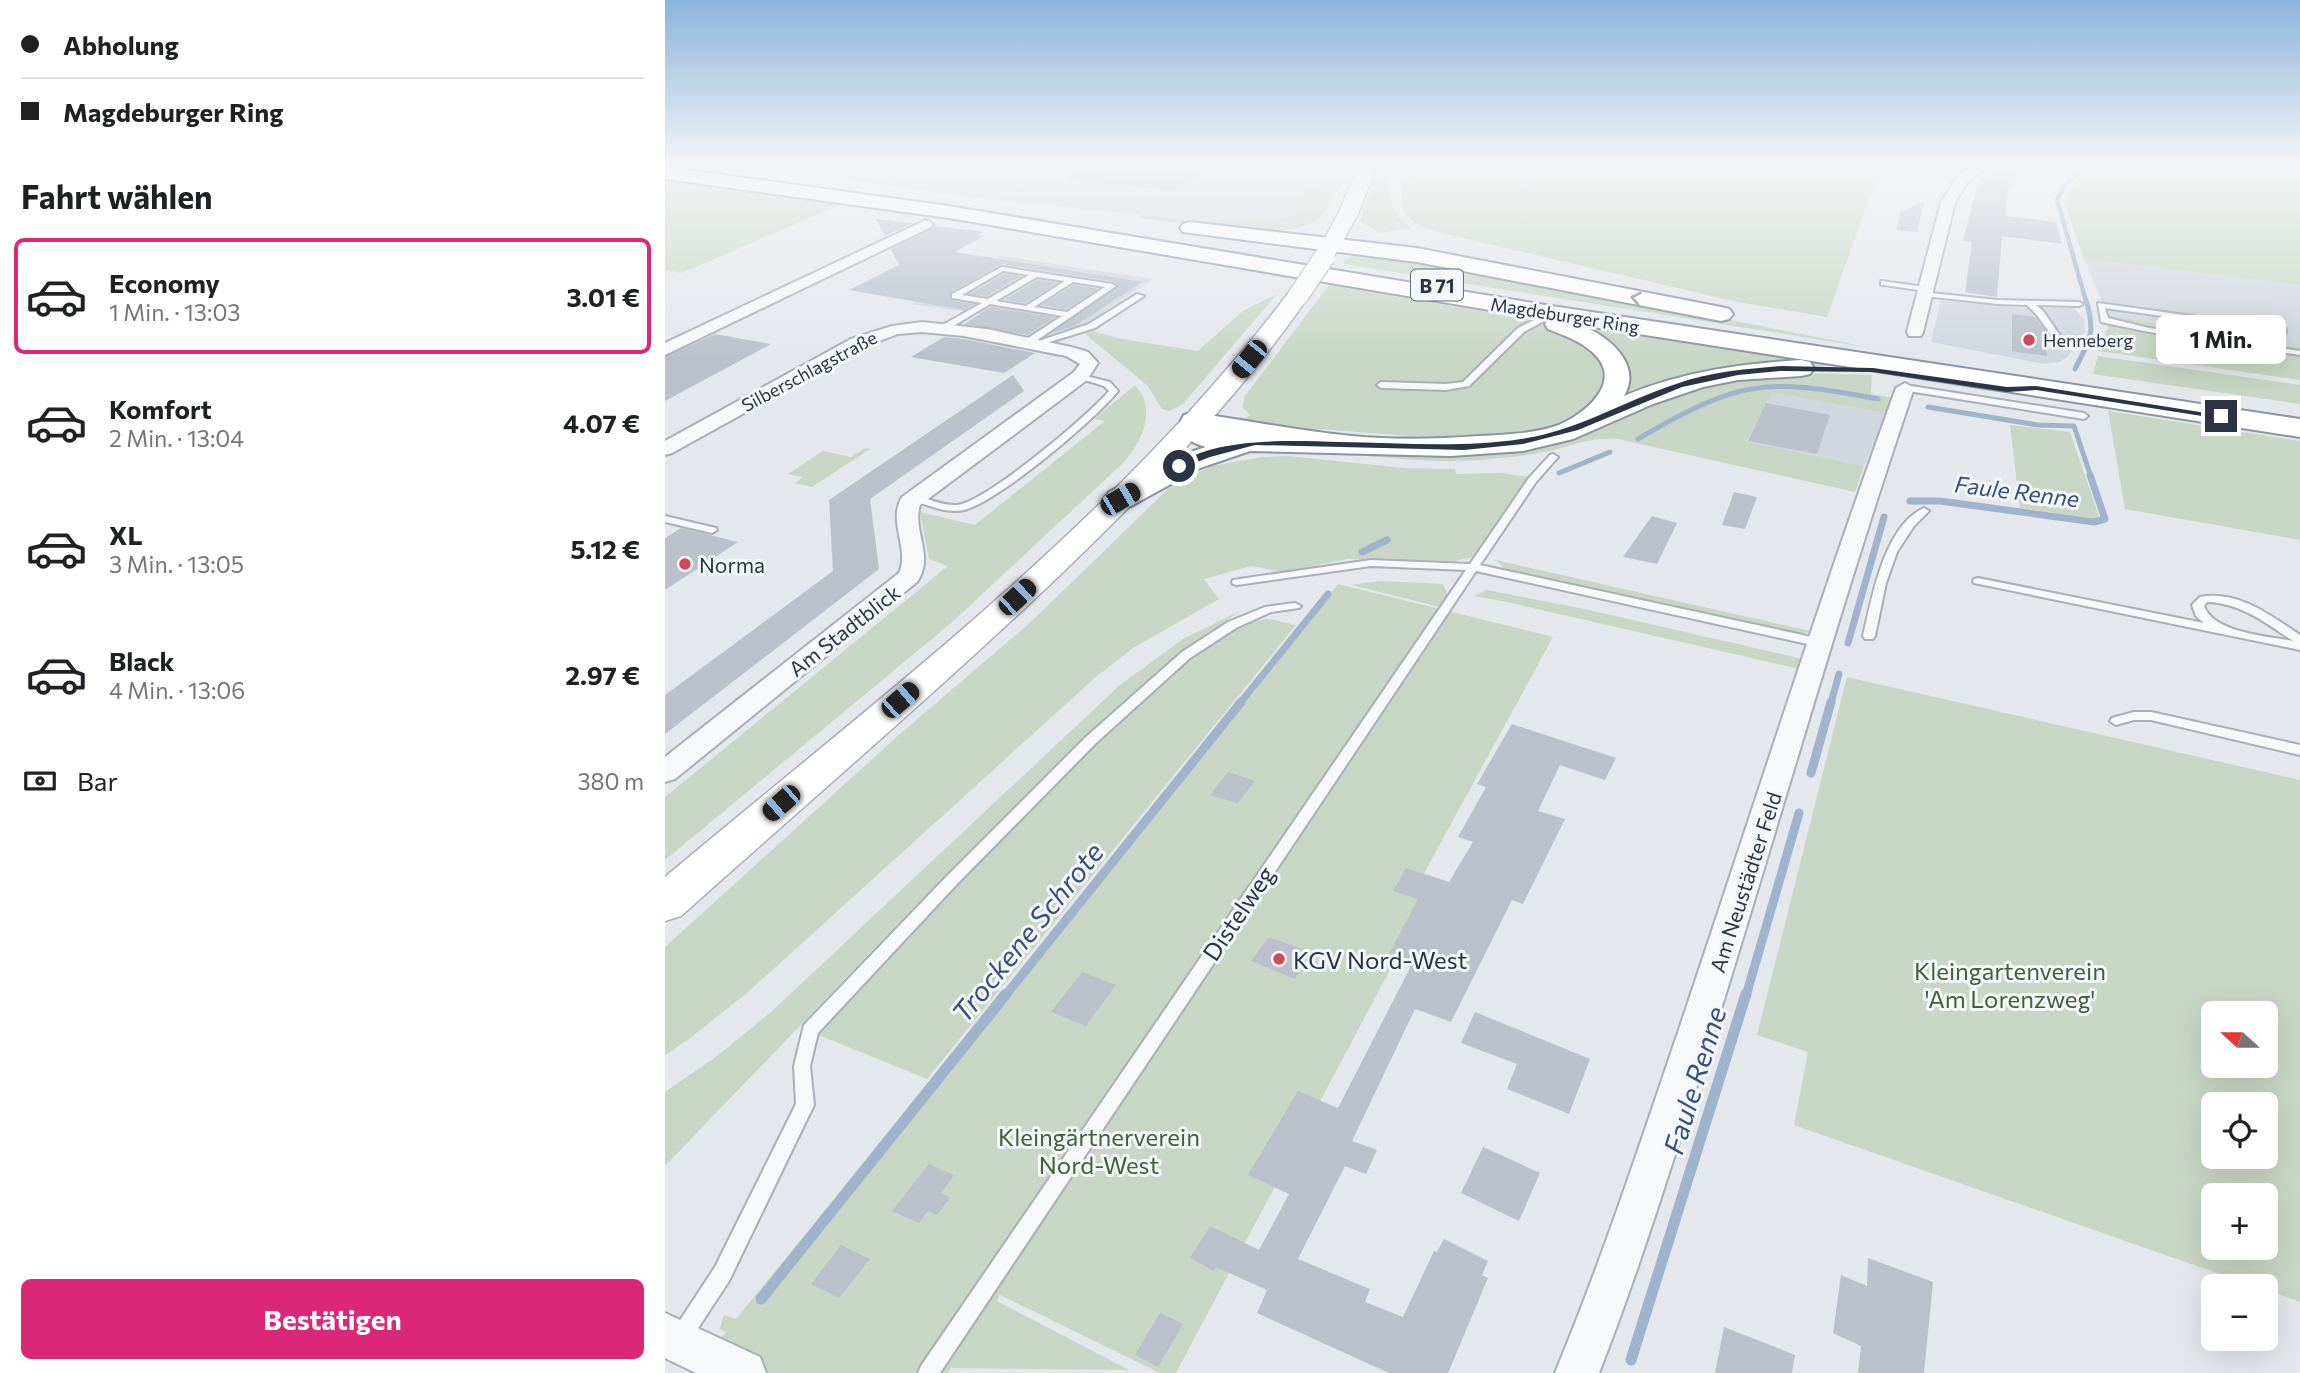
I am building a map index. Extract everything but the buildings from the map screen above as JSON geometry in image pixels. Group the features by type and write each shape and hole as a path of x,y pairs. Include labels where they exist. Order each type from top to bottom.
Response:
{"highway":[{"name":"Magdeburger Ring","path":"1049,229 1406,290 2041,383 2300,416"},
{"name":"Magdeburger Ring","path":"1102,229 2300,428"},
{"path":"1196,229 1274,237 1328,249 1467,264 1745,319 2021,369 2041,383"},
{"path":"1274,237 1316,229"},
{"path":"1406,290 1424,298 1543,319 1590,338 1608,352 1619,374 1615,391 1586,424"},
{"path":"1343,443 1194,421 1193,430 1205,438 1255,443 1492,446 1545,438 1680,385 1716,376 1772,369 1860,369 2007,390 2041,383"},
{"path":"1120,499 1189,462 1255,443"}],"street":[{"path":"665,350 915,229"},
{"path":"665,903 960,649 1120,499 1239,371 1298,296 1339,229"},
{"path":"1915,332 1941,229"},
{"name":"Silberschlagstraße","path":"665,449 857,343 880,333 904,328 942,329 1071,352 1083,367"},
{"path":"915,498 1083,367"},
{"name":"Am Neustädter Feld","path":"1577,1373 1616,1276 1866,499 1905,388"},
{"name":"Am Stadtblick","path":"665,772 912,575 914,566 907,509 915,498"},
{"path":"672,1338 744,1373"}],"lane":[{"path":"1029,344 1112,286 1002,269 955,296 1069,315"},
{"path":"942,329 1036,274"},
{"path":"1027,308 1071,280"},
{"path":"1884,283 1925,292 2029,303 2079,304"},
{"path":"1029,344 1092,326 1140,296"},
{"path":"2029,303 2040,313 2057,338"},
{"path":"2283,331 2101,305 2104,320 2133,327 2300,353"},
{"path":"1381,385 1445,387 1466,384 1521,330 1543,319"},
{"path":"915,498 959,508 978,501 1083,421 1114,391 1083,367"},
{"path":"1905,388 2084,416"},
{"name":"Distelweg","path":"927,1373 1532,480 1553,457"},
{"path":"1870,636 1889,552 1909,523 1924,511"},
{"path":"665,519 712,530"},
{"path":"1237,582 1371,563 1473,567 1821,643"},
{"path":"1978,581 2300,646"},
{"path":"2225,632 2202,616 2198,605 2204,599 2236,601 2300,640"},
{"path":"672,1338 722,1273 805,1105 801,1066 810,1030 952,880 1091,740 1186,655 1232,625 1269,609 1295,606"},
{"path":"2116,721 2134,716 2151,716 2300,750"}],"shaded area":[{"path":"1001,256 1153,279 1078,329 912,304"},
{"path":"2084,259 2300,285 2300,347 2108,315"},
{"path":"1941,301 2024,308 2074,308 2084,320 2085,332 2067,357 2059,362 2044,364 1931,342"},
{"path":"1771,391 1886,413 1864,466 1746,443"}],"green space":[{"path":"665,229 784,229 682,273 665,270"},
{"path":"1233,229 1288,229 1283,230"},
{"path":"1373,229 1404,229 1380,233"},
{"path":"1430,229 1858,229 1827,317 1738,302"},
{"path":"2073,229 2300,229 2300,285 2084,259"},
{"path":"1363,251 1456,266 1867,347 1343,264 1346,259"},
{"path":"1329,285 1549,325 1599,352 1609,383 1590,408 1561,425 1530,434 1449,439 1241,423 1250,415 1242,407 1245,396"},
{"path":"1277,294 1183,404 1170,411 1162,409 1147,385 1085,334 1093,331 1122,339 1198,351 1244,310"},
{"path":"2108,315 2300,347 2300,380 2098,351 2108,328"},
{"path":"1549,317 1858,366 1787,365 1614,406 1627,376"},
{"path":"2098,356 2300,385 2300,404 2093,374"},
{"path":"1793,373 1872,375 1871,394 1894,398 1886,413 1772,392 1746,442 1864,466 1855,492 1618,439 1589,441 1524,455 1460,461 1287,451 1230,455 1264,447 1471,452 1676,393"},
{"path":"1135,385 1145,405 1145,426 1136,446 1122,464 950,624 665,860 665,797 948,566 929,559 920,512 975,525 1105,421 1094,419"},
{"path":"2108,411 2300,441 2300,540 2125,509"},
{"path":"2010,425 2070,432 2100,519 2020,508"},
{"path":"865,448 870,449 812,487 795,483 803,477 788,474 823,451 851,457"},
{"path":"1287,456 1405,468 1455,469 1456,474 1502,473 1528,477 1472,557 1455,561 1348,559 1282,572 1251,566 1204,579 1219,599 1133,648 1097,676 747,993 665,1055 665,947 901,733 1032,621 1171,486 1212,466 1262,457"},
{"path":"1495,560 1815,632 1798,633 1505,569"},
{"path":"1380,581 1443,584 1448,596 1440,607 1351,585"},
{"name":"Kleingärtnerverein Nord-West","path":"1338,584 1553,637 1422,877 1452,887 1411,967 1394,962 1176,1373 1160,1373 1000,1295 997,1301 1129,1370 951,1368 948,1373 692,1373 726,1332 720,1329 724,1315 736,1319"},
{"path":"1487,590 1585,609 1803,659 1800,669 1474,596"},
{"path":"1240,611 1181,651 1083,738 943,877 665,1166 665,1092 717,1056 771,1012 1120,685 1183,639"},
{"path":"1269,619 1296,625 927,1079 816,1034 958,883 1097,743 1191,658 1248,621"},
{"name":"Kleingartenverein 'Am Lorenzweg'","path":"1847,677 2300,780 2300,1302 2278,1294 2278,1274 2220,1274 1794,1125 1808,1052 1757,1035"}],"waterway":[{"name":"Faule Renne","path":"2065,229 2086,301"},
{"name":"Faule Renne","path":"2075,369 2090,336 2091,320 2086,300"},
{"name":"Trockene Schrote","path":"1638,439 1702,405 1753,389 1779,386 1807,388 1878,399"},
{"name":"Trockene Schrote","path":"1928,407 2038,425 2074,426 2091,477"},
{"name":"Trockene Schrote","path":"1559,473 1610,452"},
{"name":"Faule Renne","path":"1910,501 1940,501 2094,522 2105,519 2090,475"},
{"name":"Faule Renne","path":"1848,643 1884,517"},
{"name":"Trockene Schrote","path":"1362,552 1387,540"},
{"name":"Trockene Schrote","path":"1240,703 1328,594"},
{"name":"Faule Renne","path":"1831,703 1839,674"},
{"name":"Trockene Schrote","path":"1005,996 1241,702"},
{"name":"Faule Renne","path":"1811,773 1831,702"},
{"name":"Faule Renne","path":"1746,996 1799,813"},
{"name":"Trockene Schrote","path":"761,1299 1006,994"},
{"name":"Faule Renne","path":"1631,1360 1746,994"}],"place":[{"name":"Henneberg","path":"2029,340"},
{"name":"Norma","path":"685,564"},
{"name":"KGV Nord-West","path":"1279,959"}],"route":[{"path":"1179,466 1206,455 1255,443 1464,447 1523,442 1563,433 1680,385 1738,372 1781,368 1873,370 2007,390 2036,388 2221,416"}]}
